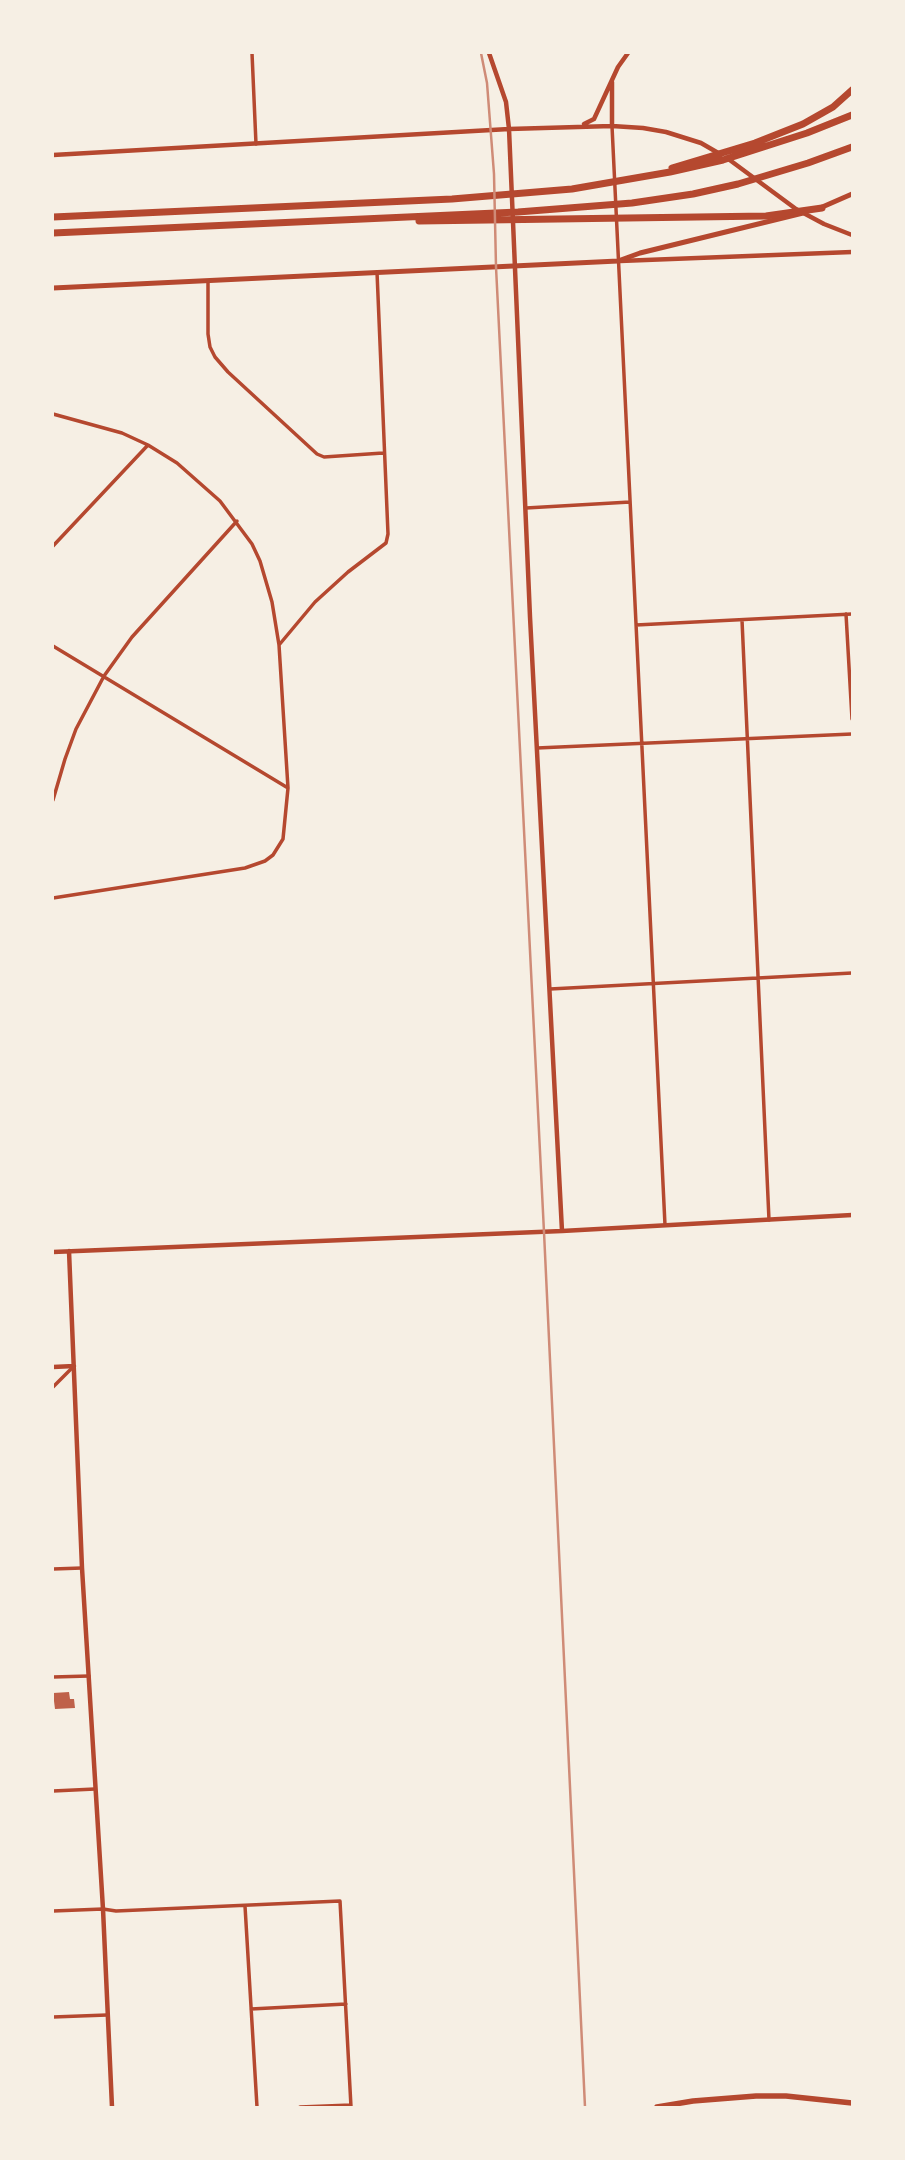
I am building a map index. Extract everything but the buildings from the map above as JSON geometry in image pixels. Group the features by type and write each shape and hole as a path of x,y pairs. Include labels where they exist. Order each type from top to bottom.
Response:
{"highway":[{"path":"640,178 730,151 790,130 826,112 852,90"},
{"path":"53,217 488,196 572,189 640,178 729,158 807,133 852,115"},
{"path":"53,233 518,212 604,206 668,198 738,184 808,163 852,147"},
{"path":"333,221 439,221 746,216 786,214 822,208"}],"main road":[{"path":"53,288 618,262 640,252 822,208 852,194"},
{"path":"657,2107 693,2101 756,2096 786,2096 852,2103"}],"street":[{"path":"252,53 256,144"},
{"path":"489,53 506,102 509,129 530,617 562,1231"},
{"path":"578,126 594,119 614,74 628,53"},
{"path":"614,74 611,94 618,233 618,262 665,1225"},
{"path":"53,155 578,126 612,126 654,129 690,139 716,151 790,205 824,224 852,235"},
{"path":"618,262 852,252"},
{"path":"279,645 315,602 348,572 386,542 388,534 383,453 378,272"},
{"path":"208,281 208,334 210,347 215,357 228,372 317,454 324,457 383,453"},
{"path":"53,414 101,426 148,445 197,479 220,501 237,521 260,561 272,602 279,645 288,788 283,839 272,855 265,861 245,868 53,898"},
{"path":"53,546 148,445"},
{"path":"526,508 630,502"},
{"path":"53,800 76,729 104,676 132,637 237,521"},
{"path":"846,614 852,719"},
{"path":"636,625 852,614"},
{"path":"742,620 769,1220"},
{"path":"53,646 288,788"},
{"path":"538,748 852,734"},
{"path":"550,989 852,973"},
{"path":"53,1252 562,1231 852,1215"},
{"path":"69,1251 82,1568 103,1909 112,2107"},
{"path":"53,1367 74,1366"},
{"path":"53,1387 74,1366"},
{"path":"53,1569 82,1568"},
{"path":"53,1677 88,1676"},
{"path":"53,1791 95,1789"},
{"path":"53,1911 103,1909 116,1911 340,1901 351,2106 300,2107"},
{"path":"245,1906 257,2107"},
{"path":"251,2009 346,2004"},
{"path":"53,2017 107,2015"}],"railway":[{"path":"481,53 487,83 494,174 496,267 544,1232 585,2107"}]}
